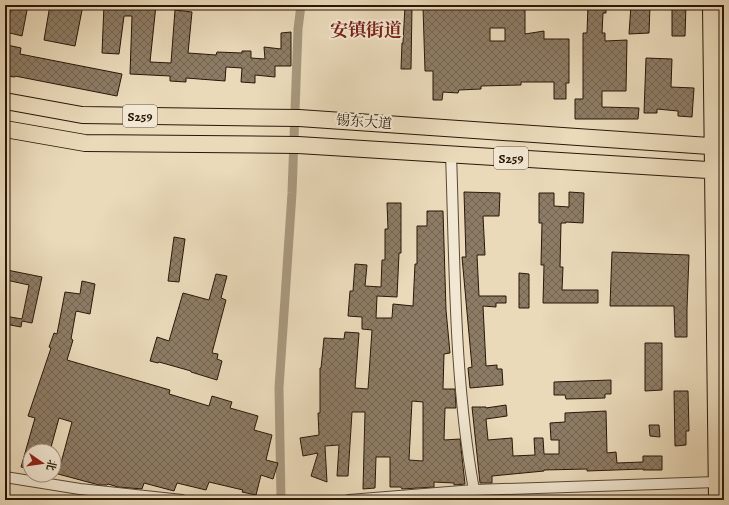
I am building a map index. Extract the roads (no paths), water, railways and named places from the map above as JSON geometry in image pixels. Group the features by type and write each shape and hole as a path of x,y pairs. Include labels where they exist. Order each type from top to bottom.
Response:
{"main road":[{"path":"711,5 718,146 717,500"},
{"name":"锡东大道","path":"5,101 82,115 299,118 718,146"},
{"name":"锡东大道","path":"5,128 85,143 298,145 718,171"}],"street":[{"path":"451,154 459,365 468,455 474,490"},
{"path":"5,477 80,489 182,500"},
{"path":"349,500 474,490 717,482"}],"waterway":[{"path":"281,500 279,388 292,193 298,29 301,5"}],"district":[{"name":"安镇街道","path":"366,30"}]}
